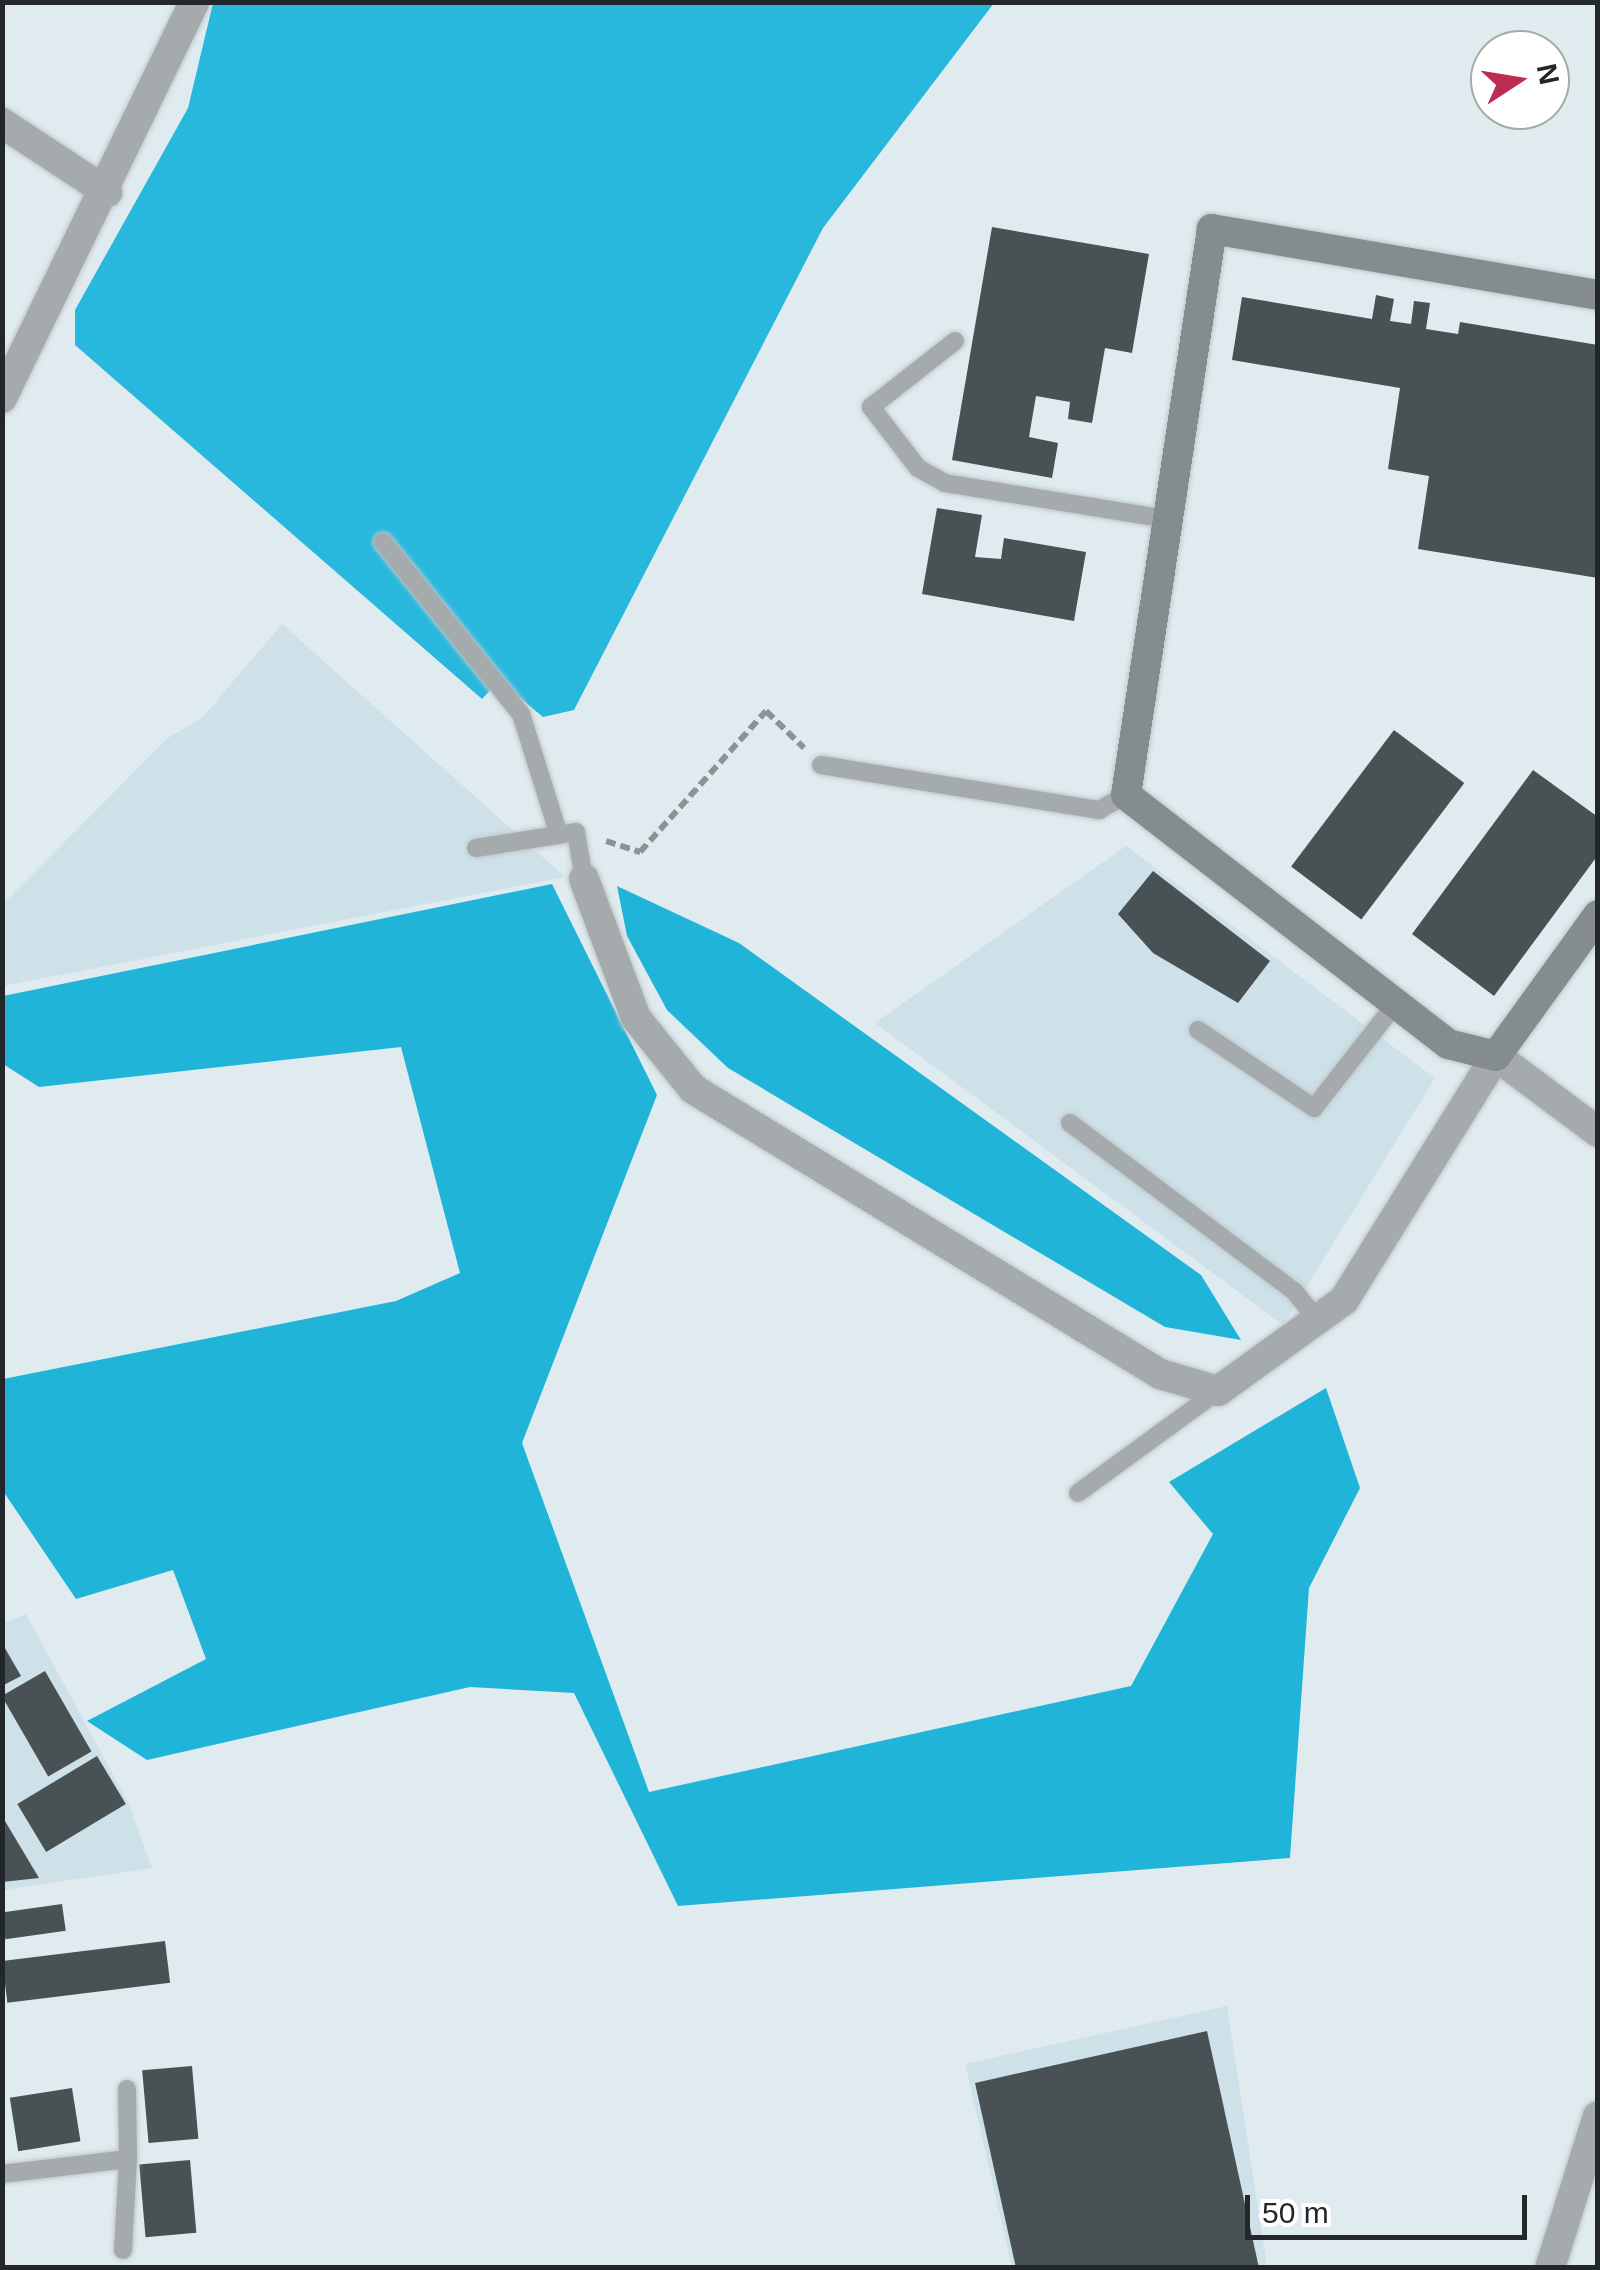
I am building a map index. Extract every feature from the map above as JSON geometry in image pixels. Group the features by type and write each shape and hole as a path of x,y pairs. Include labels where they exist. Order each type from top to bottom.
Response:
{"street":[{"path":"2,398 107,192 194,2"},
{"path":"2,124 107,192"},
{"path":"1598,295 1212,229 1126,796 1448,1044 1496,1056 1598,1132"},
{"path":"584,879 598,936 636,1018 693,1089 1160,1374 1218,1391 1344,1300 1496,1056 1598,914"},
{"path":"1550,2268 1598,2116"}],"lane":[{"path":"955,341 871,406 918,468 945,484 1168,519"},
{"path":"383,542 521,714 584,879"},
{"path":"821,765 1099,810 1126,796"},
{"path":"476,848 568,834"},
{"path":"1198,1030 1314,1108 1396,1004"},
{"path":"1070,1124 1294,1291 1318,1319"},
{"path":"1078,1492 1218,1391"},
{"path":"123,2250 127,2089"},
{"path":"2,2174 128,2159"}],"path":[{"path":"568,834 640,852 766,711 821,765"}],"shaded area":[{"path":"213,3 994,3 823,228 574,710 543,717 499,681 482,699 75,345 75,310 188,108"},
{"path":"282,624 565,877 3,986 3,904 168,738 203,717"},
{"path":"1126,846 1435,1078 1283,1325 875,1023"},
{"path":"552,884 657,1095 522,1443 649,1792 1131,1686 1213,1534 1169,1482 1326,1388 1360,1488 1309,1588 1290,1858 678,1906 574,1693 470,1687 147,1760 87,1721 206,1659 173,1570 76,1599 3,1491 3,1379 396,1301 460,1273 401,1047 39,1087 3,1064 3,996"},
{"path":"617,886 739,943 1201,1275 1241,1340 1165,1327 728,1068 667,1010 627,936"},
{"path":"26,1614 129,1804 152,1868 3,1890 3,1624"},
{"path":"1227,2006 1267,2267 1012,2267 965,2064"}],"building":[{"path":"992,227 1149,254 1132,353 1105,348 1092,423 1068,419 1070,402 1036,396 1029,437 1058,443 1052,478 952,460"},
{"path":"1376,295 1394,299 1390,321 1411,324 1414,301 1430,303 1426,329 1458,334 1460,322 1598,345 1598,578 1418,549 1429,476 1388,469 1400,388 1232,360 1242,297 1372,319"},
{"path":"937,508 982,515 975,557 1001,559 1004,538 1086,552 1074,621 922,594"},
{"path":"1394,730 1464,783 1361,920 1291,867"},
{"path":"1533,770 1598,817 1598,855 1494,996 1412,934"},
{"path":"1153,871 1270,961 1238,1003 1153,953 1118,914"},
{"path":"2,1643 21,1676 2,1686"},
{"path":"45,1671 92,1752 48,1777 2,1697"},
{"path":"97,1756 126,1804 46,1852 17,1804"},
{"path":"2,1816 39,1878 2,1882"},
{"path":"62,1904 66,1931 5,1939 2,1912"},
{"path":"165,1941 170,1983 7,2003 2,1961"},
{"path":"1207,2031 1259,2268 1016,2268 975,2083"},
{"path":"192,2066 198,2139 149,2143 142,2070"},
{"path":"72,2088 80,2141 18,2151 10,2098"},
{"path":"190,2160 196,2233 146,2237 139,2164"}]}
